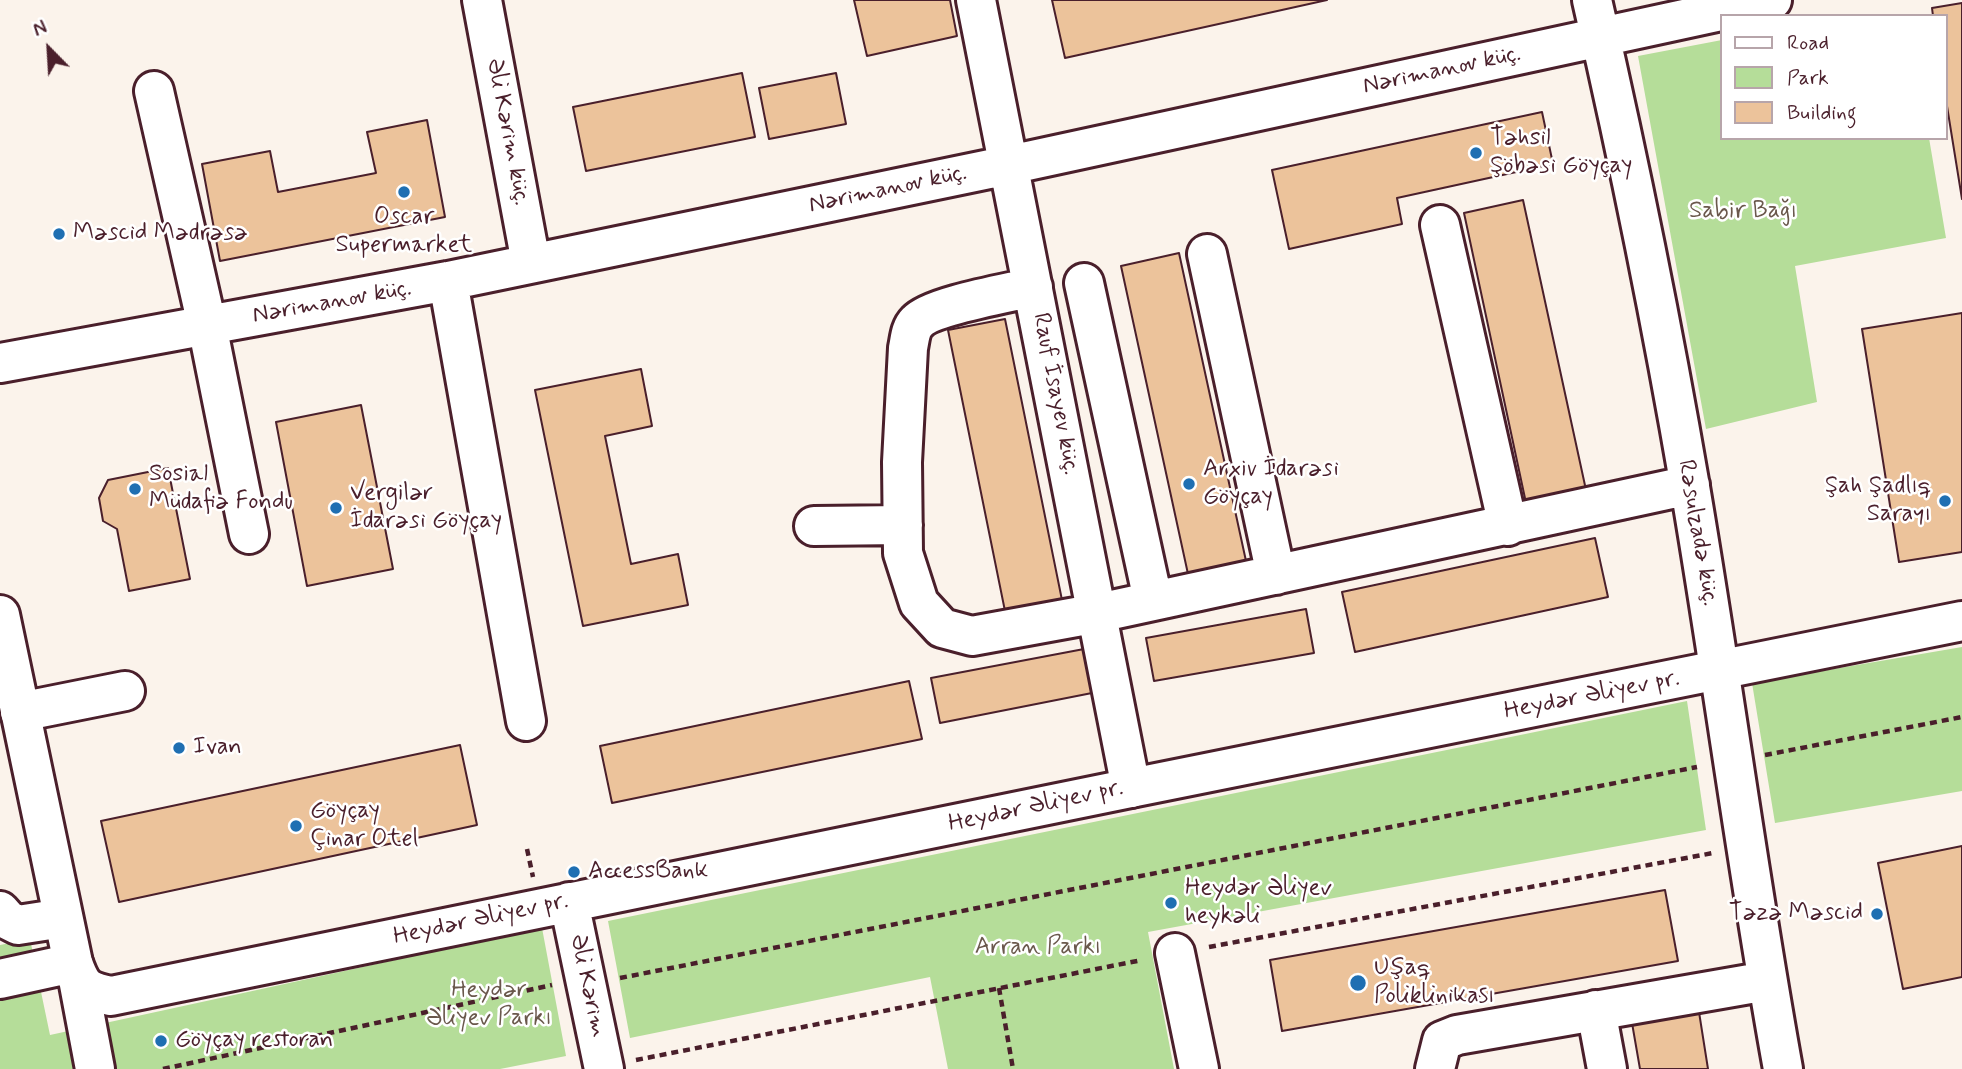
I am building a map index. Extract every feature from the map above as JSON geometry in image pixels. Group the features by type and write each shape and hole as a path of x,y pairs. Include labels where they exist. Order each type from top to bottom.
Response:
{"street":[{"name":"Əli Kərim küç.","path":"482,0 531,263"},
{"name":"Rauf İsayev küç.","path":"976,0 1131,788"},
{"name":"Nərimanov küç.","path":"0,363 448,281 1009,165 1596,18 1772,0"},
{"name":"Rəsulzadə küç.","path":"1596,18 1642,226 1690,485 1783,1069"},
{"path":"154,91 207,326 249,534"},
{"path":"1440,225 1508,526"},
{"path":"1207,254 1276,575"},
{"path":"448,281 526,721"},
{"path":"1084,283 1153,600"},
{"path":"1033,287 939,310 918,320 911,331 902,462 903,553 919,603 942,628 972,636 1098,613 1690,485"},
{"path":"814,526 903,525"},
{"path":"0,615 95,1069"},
{"name":"Heydər Əliyev pr.","path":"76,971 91,992 111,996 1962,621"},
{"path":"20,712 125,691"},
{"name":"Əli Kərim","path":"569,902 600,1068"},
{"path":"0,911 8,920 18,925 63,918"},
{"path":"1175,953 1199,1069"},
{"path":"0,979 76,971"},
{"path":"1435,1069 1442,1041 1457,1035 1768,981"},
{"path":"1597,1010 1606,1069"}],"path":[{"path":"1765,755 1962,717"},
{"path":"619,978 1697,767"},
{"path":"163,1069 553,985"},
{"path":"999,988 1013,1069"}],"green space":[{"name":"Sabir Bağı","path":"1720,40 1720,140 1929,140 1946,238 1795,266 1817,402 1706,429 1638,56"},
{"path":"1962,647 1962,791 1775,823 1752,683"},
{"name":"Arran Parkı","path":"1687,701 1706,830 1148,932 1174,1069 948,1069 930,977 630,1038 608,921"},
{"name":"Heydər Əliyev Parkı","path":"542,928 566,1056 500,1069 0,1069 0,945 30,939 50,1035"}],"building":[{"path":"854,0 950,0 957,36 867,56"},
{"path":"1052,0 1327,0 1065,58"},
{"path":"1962,3 1962,199 1948,112 1948,14 1933,14 1932,8"},
{"path":"742,73 755,137 586,171 573,107"},
{"path":"836,73 846,124 769,139 759,88"},
{"path":"1542,112 1553,164 1397,198 1402,224 1289,249 1272,170"},
{"path":"427,120 445,217 220,261 202,164 270,151 278,192 376,173 367,132"},
{"path":"1523,200 1586,490 1526,503 1464,213"},
{"path":"1179,253 1246,561 1188,574 1121,266"},
{"path":"1962,313 1962,552 1899,562 1862,329"},
{"path":"1005,319 1063,605 1006,616 948,330"},
{"path":"641,369 652,426 605,436 631,564 678,554 688,605 583,626 535,390"},
{"path":"361,405 393,569 307,586 276,422"},
{"path":"168,468 190,579 129,591 117,529 103,521 99,498 108,480"},
{"path":"1595,538 1608,597 1355,652 1342,592"},
{"path":"1306,609 1314,653 1154,681 1146,638"},
{"path":"1084,649 1092,693 940,723 931,678"},
{"path":"909,681 922,739 612,803 600,746"},
{"path":"460,745 477,825 119,902 101,821"},
{"path":"1962,846 1962,977 1903,989 1878,863"},
{"path":"1665,890 1678,961 1282,1031 1270,960"},
{"path":"1699,1012 1708,1069 1640,1069 1632,1023"}],"place":[{"name":"Təhsil Şöbəsi Göyçay","path":"1476,153"},
{"name":"Oscar Supermarket","path":"404,192"},
{"name":"Məscid Mədrəsə","path":"59,234"},
{"name":"Arxiv İdarəsi Göyçay","path":"1189,484"},
{"name":"Sosial Müdafiə Fondu","path":"135,489"},
{"name":"Şah Şadlıq Sarayı","path":"1945,501"},
{"name":"Vergilər İdarəsi Göyçay","path":"336,508"},
{"name":"Ivan","path":"179,748"},
{"name":"Göyçay Çinar Otel","path":"296,826"},
{"name":"AccessBank","path":"574,872"},
{"name":"Heydər Əliyev heykəli","path":"1171,903"},
{"name":"Təzə Məscid","path":"1877,914"},
{"name":"Uşaq Poliklinikası","path":"1358,983"},
{"name":"Göyçay restoran","path":"161,1041"}]}
